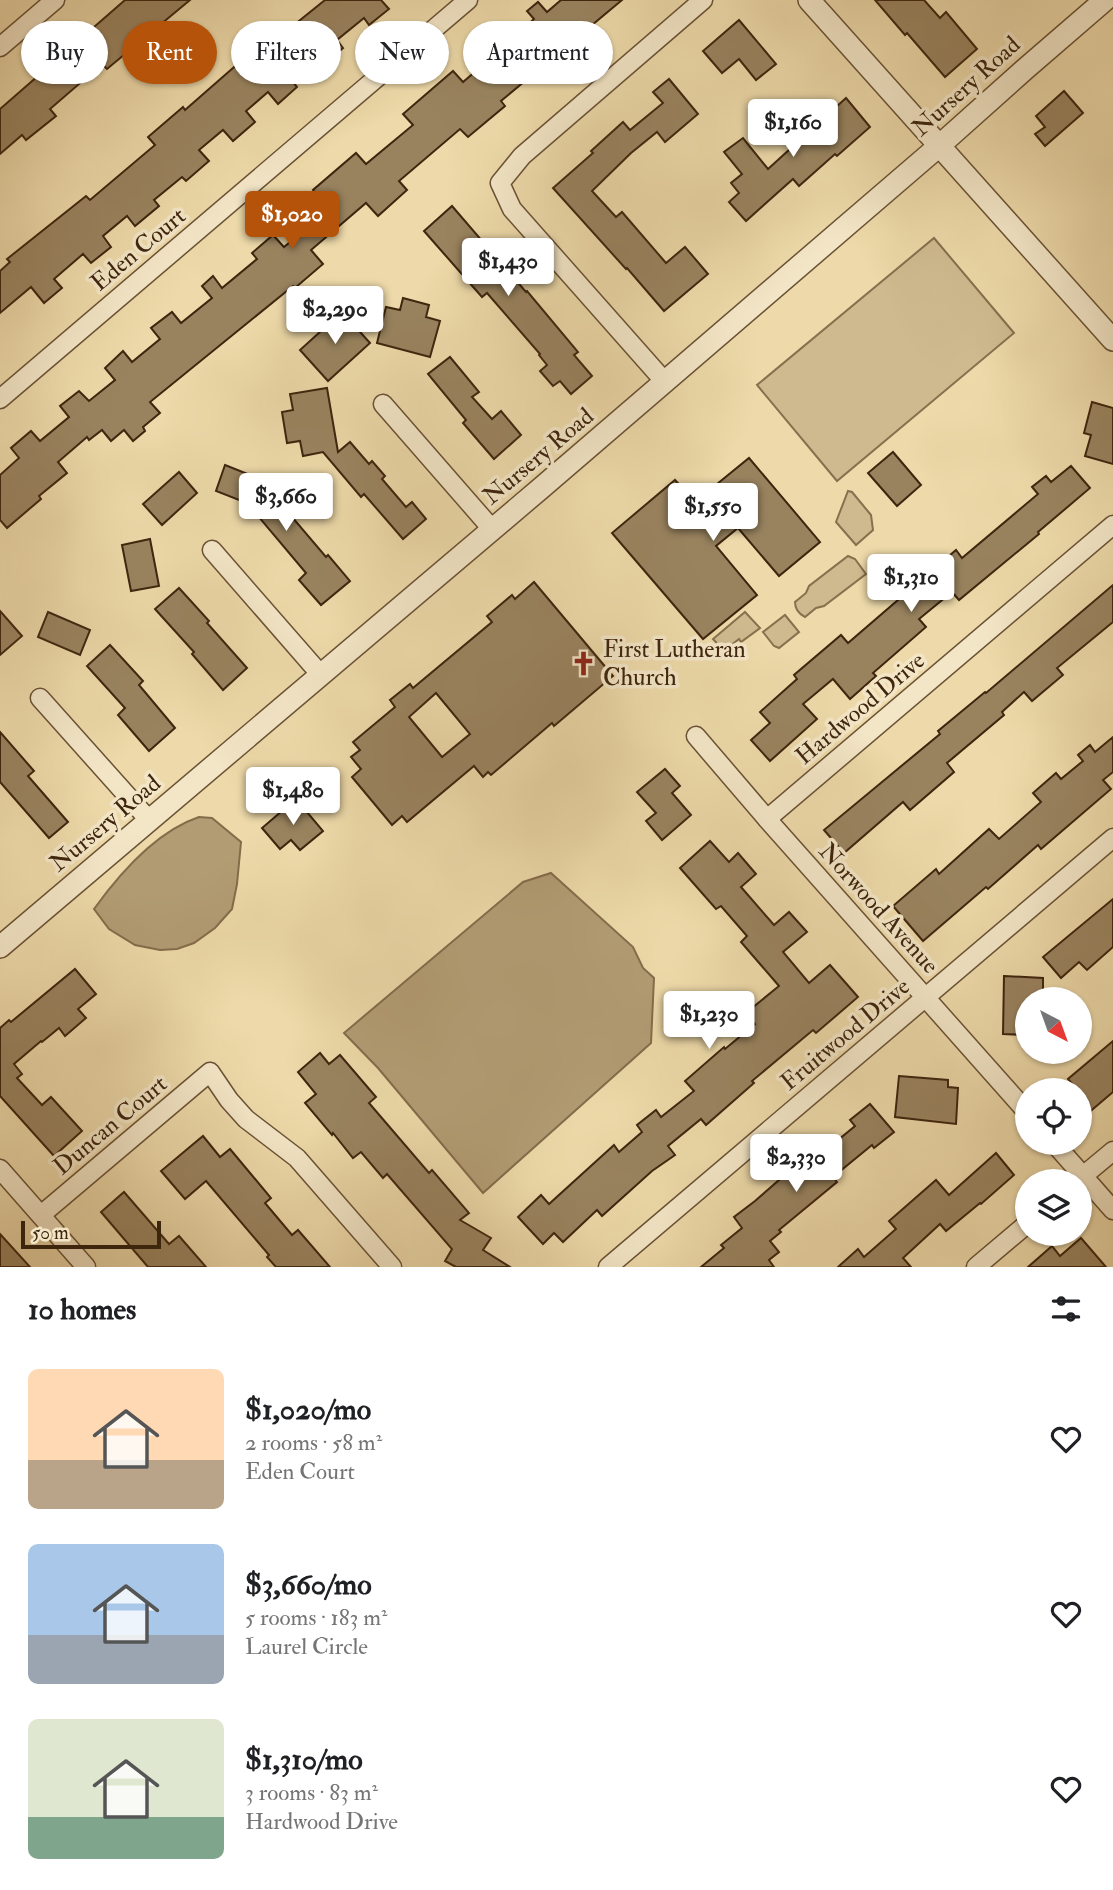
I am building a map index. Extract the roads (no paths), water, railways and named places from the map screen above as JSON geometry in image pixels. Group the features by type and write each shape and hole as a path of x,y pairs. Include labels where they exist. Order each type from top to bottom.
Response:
{"street":[{"path":"0,47 55,0"},
{"name":"Eden Court","path":"0,399 468,0"},
{"path":"665,382 512,209 500,183 523,156 703,0"},
{"path":"809,0 1113,340"},
{"name":"Nursery Road","path":"0,947 665,382 1105,0"},
{"path":"383,404 492,529"},
{"name":"Hardwood Drive","path":"767,819 1113,526"},
{"path":"212,550 321,675"},
{"path":"40,698 149,820"},
{"name":"Norwood Avenue","path":"696,736 1015,1098"},
{"name":"Fruitwood Drive","path":"608,1267 1113,838"},
{"name":"Duncan Court","path":"41,1215 210,1072 246,1119 297,1158 392,1267"},
{"path":"1092,1169 1113,1151"},
{"path":"0,1169 86,1267"},
{"path":"1092,1190 1113,1210"},
{"path":"976,1267 1015,1234"}],"place":[{"name":"First Lutheran Church","path":"583,663"}]}
